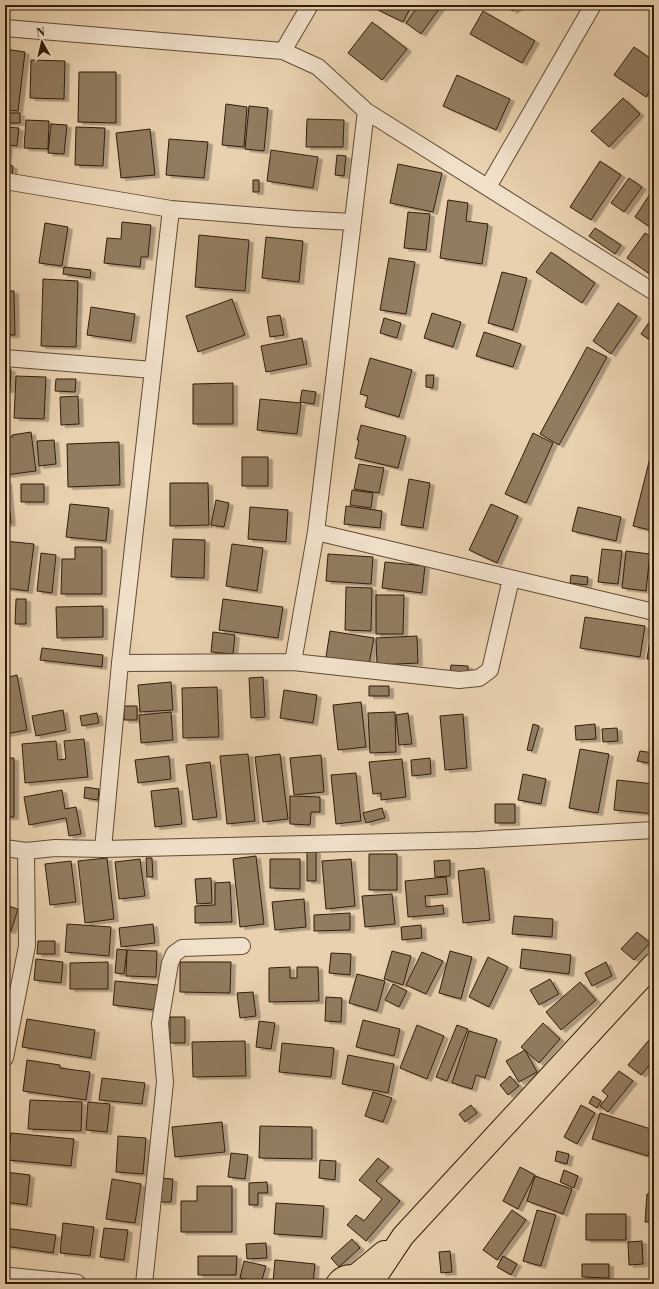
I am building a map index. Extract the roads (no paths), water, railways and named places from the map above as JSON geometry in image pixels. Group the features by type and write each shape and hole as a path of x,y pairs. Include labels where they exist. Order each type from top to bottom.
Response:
{"main road":[{"path":"358,1282 403,1236 654,964"}],"street":[{"path":"283,51 310,5"},
{"path":"488,187 593,5"},
{"path":"5,28 283,51 318,67 366,111 654,292"},
{"path":"292,662 316,532 366,111"},
{"path":"5,181 171,209 353,222"},
{"path":"103,849 120,663 171,209"},
{"path":"5,358 152,370"},
{"path":"316,532 654,612"},
{"path":"120,663 292,662 459,680 478,678 490,670 511,579"},
{"path":"5,848 26,851 55,848 103,849 476,840 654,830"},
{"path":"5,1058 27,946 26,851"},
{"path":"144,1284 165,1082 160,1023 170,963 174,954 182,948 242,946"},
{"path":"8,1279 76,1284"}]}
